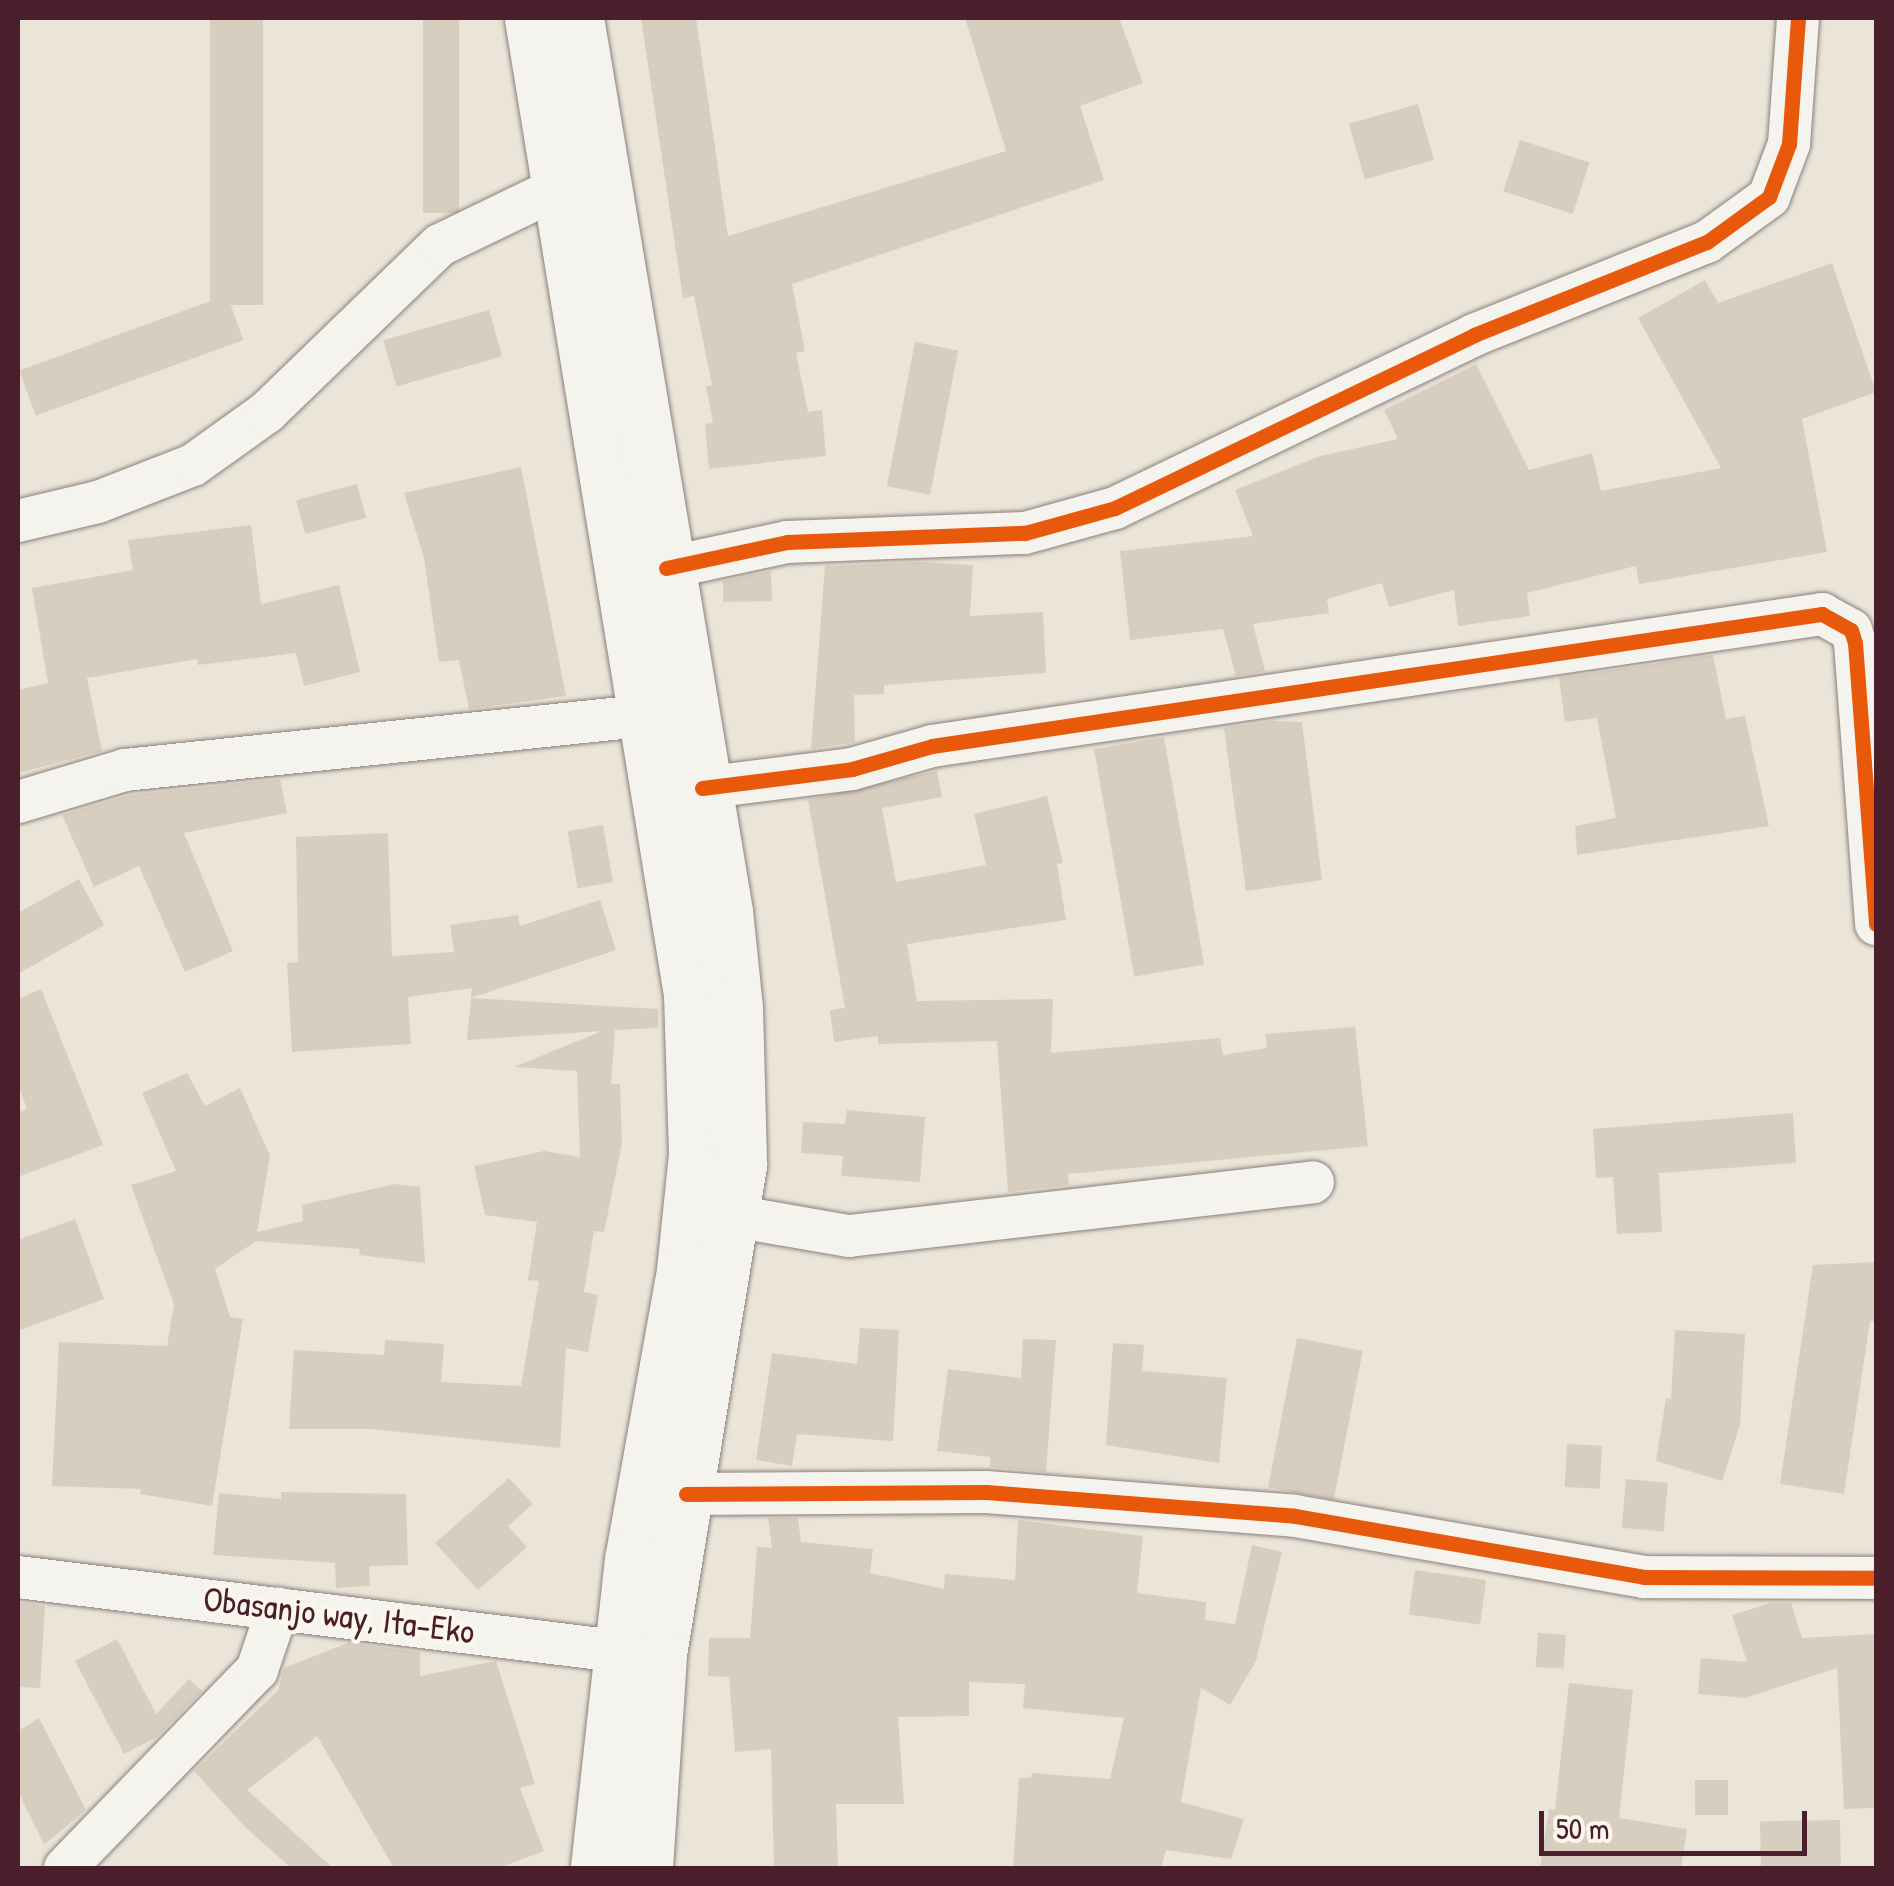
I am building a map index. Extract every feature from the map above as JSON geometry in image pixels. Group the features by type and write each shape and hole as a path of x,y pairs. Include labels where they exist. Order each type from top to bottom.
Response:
{"main road":[{"path":"532,18 650,715 691,994 696,1154 684,1271 632,1559 641,1655 645,1868"},
{"path":"576,18 735,1007 739,1165 686,1494 641,1655 598,1868"}],"street":[{"path":"666,568 787,542 1024,533 1115,508 1474,335 1707,242 1769,197 1789,144 1798,18"},
{"path":"18,520 98,502 193,465 267,412 440,244 560,187"},
{"path":"702,788 852,769 932,746 1822,614 1851,630 1855,642 1876,924"},
{"path":"18,802 124,770 650,715"},
{"path":"732,1216 849,1236 1312,1182"},
{"path":"686,1494 986,1492 1295,1516 1644,1577 1876,1578"},
{"name":"Obasanjo way, Ita-Eko","path":"18,1577 641,1655"},
{"path":"65,1868 257,1670 278,1608"}],"building":[{"path":"210,18 263,18 263,305 210,305"},
{"path":"423,18 459,18 459,213 423,213"},
{"path":"641,18 696,18 728,236 1006,151 965,18 1119,18 1143,83 1080,106 1104,180 792,284 805,351 796,353 808,412 822,410 826,456 709,469 705,424 713,423 706,386 712,385 694,296 683,298"},
{"path":"1418,104 1434,160 1365,180 1349,124"},
{"path":"1520,140 1589,163 1573,214 1503,191"},
{"path":"1832,263 1876,392 1802,419 1827,552 1639,584 1636,566 1527,593 1530,616 1458,626 1454,590 1389,607 1382,583 1327,599 1329,613 1253,624 1265,671 1236,676 1223,629 1130,640 1120,551 1253,536 1235,490 1320,456 1398,439 1384,410 1476,364 1529,470 1592,453 1601,491 1721,468 1638,318 1705,280 1718,303"},
{"path":"227,295 243,340 36,416 19,371"},
{"path":"489,310 502,356 396,386 383,340"},
{"path":"915,342 958,350 930,495 887,486"},
{"path":"521,467 566,696 469,709 459,660 439,662 424,558 404,493"},
{"path":"357,484 366,518 305,534 296,500"},
{"path":"251,525 261,604 339,585 360,672 304,686 296,653 198,665 197,659 87,678 102,751 18,773 18,690 48,683 32,588 133,570 128,540"},
{"path":"921,562 973,565 970,616 1043,612 1046,673 884,685 884,694 854,695 855,742 811,749 825,566"},
{"path":"771,571 772,601 723,602 723,581"},
{"path":"1713,655 1726,719 1745,716 1769,826 1577,855 1575,826 1616,818 1597,718 1565,722 1559,678"},
{"path":"1272,721 1302,722 1322,880 1246,891 1224,728"},
{"path":"1164,737 1204,964 1134,977 1094,749"},
{"path":"937,771 942,797 882,808 896,882 986,865 974,814 1047,796 1063,863 1057,864 1066,920 907,944 917,1001 1053,999 1051,1053 1220,1038 1223,1055 1267,1048 1265,1034 1355,1027 1368,1146 1068,1174 1069,1185 1008,1192 997,1041 878,1044 878,1036 834,1042 830,1010 845,1008 808,800"},
{"path":"280,779 287,813 184,833 233,951 185,972 139,866 94,887 62,815 130,795"},
{"path":"603,825 613,882 578,888 568,831"},
{"path":"388,833 392,956 454,952 450,925 518,915 520,926 600,900 616,950 471,998 472,988 408,997 411,1044 292,1052 287,963 298,962 296,837"},
{"path":"79,879 104,925 18,974 18,913"},
{"path":"41,989 103,1145 18,1177 18,1113 27,1109 18,1085 18,999"},
{"path":"471,998 658,1009 658,1028 615,1030 611,1084 620,1084 622,1143 604,1232 594,1231 584,1292 598,1295 588,1352 566,1348 560,1448 370,1429 289,1429 294,1350 384,1355 385,1340 444,1344 441,1382 521,1386 539,1281 528,1280 537,1222 485,1215 474,1166 544,1151 580,1157 577,1071 514,1067 602,1031 467,1040"},
{"path":"187,1073 205,1106 240,1088 270,1156 257,1232 303,1221 302,1205 395,1184 420,1187 425,1263 359,1255 360,1249 256,1241 215,1269 230,1317 243,1319 212,1506 140,1494 141,1489 52,1486 59,1342 167,1346 174,1304 131,1185 176,1171 142,1093"},
{"path":"847,1110 925,1117 920,1182 841,1176 843,1156 801,1153 803,1122 845,1124"},
{"path":"1793,1113 1796,1163 1659,1173 1662,1232 1617,1234 1613,1177 1596,1178 1593,1129"},
{"path":"75,1219 104,1299 18,1331 18,1240"},
{"path":"1876,1262 1876,1321 1870,1321 1844,1494 1780,1484 1813,1265"},
{"path":"860,1328 899,1330 893,1441 797,1434 792,1466 756,1460 772,1353 857,1364"},
{"path":"1675,1330 1745,1334 1740,1425 1722,1481 1656,1461 1666,1398 1671,1399"},
{"path":"1297,1338 1363,1351 1334,1500 1268,1487"},
{"path":"1023,1339 1056,1340 1046,1472 990,1467 990,1457 937,1451 948,1369 1021,1378"},
{"path":"1113,1343 1144,1345 1142,1371 1227,1378 1219,1463 1106,1445"},
{"path":"1567,1444 1602,1446 1600,1489 1565,1487"},
{"path":"509,1478 533,1504 508,1526 527,1547 478,1590 435,1543"},
{"path":"1626,1479 1668,1483 1664,1531 1622,1528"},
{"path":"281,1492 406,1494 408,1565 369,1566 370,1586 336,1588 335,1563 213,1555 219,1493 281,1499"},
{"path":"768,1518 798,1518 801,1542 873,1549 870,1573 944,1589 945,1574 1015,1580 1018,1520 1143,1536 1137,1593 1206,1602 1205,1620 1235,1624 1252,1545 1282,1552 1256,1661 1230,1705 1201,1688 1181,1802 1244,1819 1231,1859 1166,1850 1161,1868 1013,1868 1019,1778 1031,1778 1032,1773 1110,1779 1124,1718 1023,1708 1025,1684 969,1682 969,1716 898,1717 904,1804 836,1804 838,1868 774,1868 771,1749 735,1752 729,1677 708,1676 709,1638 750,1638 757,1547 772,1548"},
{"path":"1415,1570 1486,1580 1480,1625 1409,1615"},
{"path":"18,1602 45,1606 40,1688 18,1687"},
{"path":"1771,1603 1791,1603 1802,1638 1876,1634 1876,1808 1844,1809 1837,1668 1745,1698 1698,1694 1701,1658 1747,1662 1732,1615"},
{"path":"1538,1633 1566,1635 1564,1669 1536,1667"},
{"path":"117,1639 156,1714 189,1679 202,1691 157,1737 124,1754 75,1661"},
{"path":"348,1643 420,1652 420,1676 496,1661 535,1784 520,1788 544,1851 499,1868 394,1868 317,1736 247,1790 333,1868 291,1868 245,1827 194,1771 278,1690 284,1668"},
{"path":"1569,1683 1633,1690 1619,1818 1687,1829 1681,1868 1540,1868 1549,1809 1555,1810"},
{"path":"39,1718 86,1810 44,1845 18,1791 18,1731"},
{"path":"1695,1780 1728,1780 1728,1815 1695,1815"},
{"path":"1840,1820 1841,1868 1761,1868 1760,1821"}],"cycle path":[{"path":"666,568 787,542 1025,533 1115,508 1474,335 1707,242 1769,197 1789,144 1798,18"},
{"path":"702,788 852,769 932,746 1822,614 1851,630 1855,643 1876,924"},
{"path":"686,1494 986,1492 1295,1516 1644,1577 1876,1578"}]}
